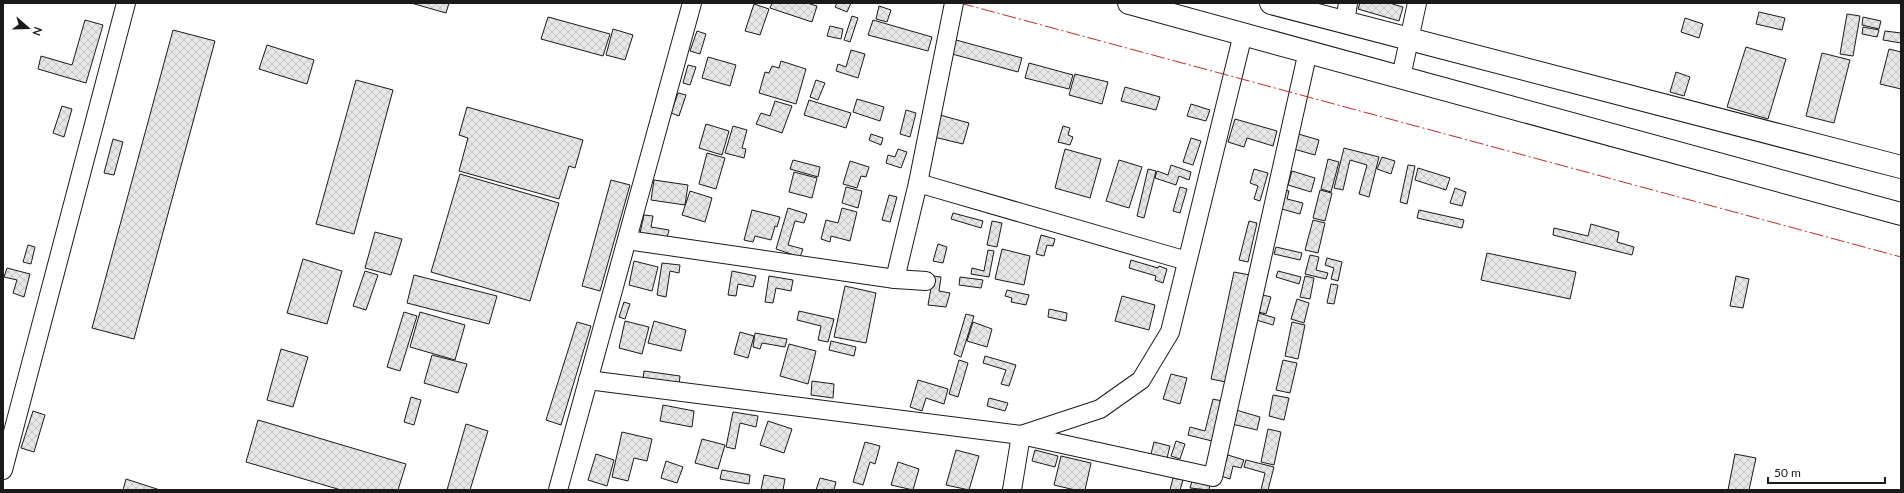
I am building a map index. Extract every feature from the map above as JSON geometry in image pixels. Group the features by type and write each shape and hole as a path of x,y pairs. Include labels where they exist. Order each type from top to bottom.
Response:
{"main road":[{"path":"1129,3 1901,214"},
{"path":"1271,3 1346,13 1410,39 1901,167"}],"street":[{"path":"3,470 126,3"},
{"path":"558,490 692,3"},
{"path":"895,279 918,183 954,3"},
{"path":"1401,77 1417,3"},
{"path":"1021,435 1100,409 1141,380 1170,332 1243,34"},
{"path":"588,380 1021,435 1213,477 1308,51"},
{"path":"918,183 1187,262"},
{"path":"627,240 895,279 926,281"},
{"path":"1012,490 1021,435"}],"building":[{"path":"411,3 449,3 446,13"},
{"path":"772,3 807,3 817,6 812,22 770,8"},
{"path":"837,3 851,3 847,12 835,7"},
{"path":"1360,3 1389,3 1403,7 1399,21 1358,9"},
{"path":"754,4 769,9 760,35 745,31"},
{"path":"879,6 891,10 887,22 876,19"},
{"path":"1759,12 1785,18 1782,30 1756,24"},
{"path":"1847,14 1860,16 1853,56 1840,54"},
{"path":"852,16 858,18 850,42 844,40"},
{"path":"548,17 610,34 603,56 541,39"},
{"path":"1863,17 1881,21 1879,29 1862,25"},
{"path":"1685,18 1703,24 1699,38 1681,32"},
{"path":"85,20 103,25 86,83 38,69 41,56 72,65"},
{"path":"873,20 932,37 928,51 868,35"},
{"path":"830,26 843,29 841,39 827,36"},
{"path":"1863,27 1879,30 1877,37 1862,34"},
{"path":"613,29 633,35 625,60 606,55"},
{"path":"173,30 215,41 134,339 92,328"},
{"path":"697,31 706,34 700,54 690,51"},
{"path":"1885,31 1901,33 1901,43 1883,40"},
{"path":"956,40 1022,58 1018,72 952,54"},
{"path":"267,45 314,60 307,84 259,69"},
{"path":"1746,47 1786,59 1768,119 1727,107"},
{"path":"1889,49 1901,52 1901,89 1880,84"},
{"path":"851,50 865,54 858,78 836,71 838,64 846,67"},
{"path":"1822,53 1850,60 1834,123 1806,116"},
{"path":"708,57 736,65 730,86 702,78"},
{"path":"781,61 806,69 796,104 759,93 765,72 769,73 772,66 779,68"},
{"path":"1029,63 1073,75 1069,89 1025,78"},
{"path":"688,65 696,67 690,85 683,83"},
{"path":"1676,72 1690,77 1684,96 1670,92"},
{"path":"1075,74 1108,82 1102,104 1069,95"},
{"path":"356,80 393,90 354,234 316,224"},
{"path":"816,80 825,83 818,100 810,97"},
{"path":"1125,87 1160,97 1156,110 1121,101"},
{"path":"678,93 686,95 679,116 671,113"},
{"path":"857,99 884,107 880,121 853,112"},
{"path":"809,100 851,113 846,128 804,115"},
{"path":"775,101 792,106 782,133 756,124 761,113 770,116"},
{"path":"1191,104 1210,110 1206,121 1187,116"},
{"path":"62,106 72,109 64,137 53,133"},
{"path":"467,107 583,140 575,168 569,166 559,199 459,171 468,138 459,135"},
{"path":"906,110 916,113 910,137 900,134"},
{"path":"940,115 969,123 963,144 934,137"},
{"path":"1235,119 1277,131 1273,146 1247,138 1244,147 1228,142"},
{"path":"706,124 729,131 722,155 699,148"},
{"path":"733,126 747,130 742,148 746,149 744,158 725,153"},
{"path":"1063,126 1070,128 1068,135 1073,137 1070,145 1058,142"},
{"path":"1295,133 1319,140 1315,155 1290,148"},
{"path":"871,134 883,138 881,145 869,140"},
{"path":"1191,138 1201,141 1193,165 1183,162"},
{"path":"113,139 123,142 114,175 104,173"},
{"path":"1344,148 1379,157 1369,197 1359,194 1367,165 1350,160 1343,190 1334,188"},
{"path":"898,149 907,152 901,168 886,163 888,155 895,157"},
{"path":"1065,149 1101,159 1090,198 1055,188"},
{"path":"707,153 725,158 716,189 699,184"},
{"path":"1382,157 1395,161 1391,174 1377,169"},
{"path":"1328,159 1339,162 1331,192 1321,189"},
{"path":"793,160 820,167 818,177 790,169"},
{"path":"1119,160 1142,167 1129,208 1106,201"},
{"path":"850,161 869,167 866,177 861,176 857,188 843,184"},
{"path":"1171,165 1191,172 1189,180 1179,176 1176,185 1155,178 1157,171 1168,175"},
{"path":"1408,165 1415,166 1407,204 1400,202"},
{"path":"1418,168 1450,178 1446,190 1415,180"},
{"path":"1148,169 1156,171 1144,218 1137,216"},
{"path":"1254,169 1268,173 1260,201 1254,199 1258,186 1250,183"},
{"path":"1292,171 1315,178 1311,192 1288,185"},
{"path":"794,172 817,178 812,198 789,192"},
{"path":"460,174 559,203 530,301 431,272"},
{"path":"611,180 630,185 600,291 582,286"},
{"path":"654,180 688,185 685,205 651,200"},
{"path":"846,187 862,191 858,208 842,203"},
{"path":"1180,187 1187,189 1180,213 1173,211"},
{"path":"1279,188 1289,191 1287,199 1303,203 1300,214 1274,207"},
{"path":"1455,188 1466,192 1462,206 1450,203"},
{"path":"1320,190 1332,193 1325,221 1313,218"},
{"path":"690,191 712,198 705,222 682,215"},
{"path":"889,195 897,197 890,222 882,220"},
{"path":"788,208 807,214 804,223 795,221 788,245 803,249 800,257 776,249"},
{"path":"842,208 857,212 850,241 831,236 830,242 821,239 826,220 838,223"},
{"path":"752,210 780,217 777,227 775,226 771,240 755,236 753,242 744,240"},
{"path":"1419,210 1464,220 1462,228 1417,218"},
{"path":"953,213 983,221 981,228 951,219"},
{"path":"644,215 653,216 651,227 669,230 667,238 640,233"},
{"path":"1313,220 1325,223 1318,253 1305,250"},
{"path":"992,221 1002,223 997,247 987,245"},
{"path":"1249,221 1257,223 1248,262 1239,260"},
{"path":"1591,224 1619,232 1617,242 1634,247 1632,255 1553,235 1554,228 1588,236"},
{"path":"375,232 402,239 391,275 365,268"},
{"path":"1041,235 1055,239 1053,246 1047,245 1044,256 1036,254"},
{"path":"938,244 947,247 943,263 933,261"},
{"path":"28,245 35,247 31,264 23,262"},
{"path":"1276,247 1302,253 1300,260 1274,254"},
{"path":"1002,249 1030,256 1024,285 995,279"},
{"path":"988,250 994,251 989,277 971,274 972,268 984,271"},
{"path":"1487,253 1576,272 1570,299 1481,280"},
{"path":"1310,255 1319,257 1316,270 1328,273 1326,279 1305,274"},
{"path":"1327,258 1342,262 1338,281 1331,279 1334,268 1325,265"},
{"path":"303,259 342,271 327,324 287,313"},
{"path":"1131,260 1158,268 1159,266 1167,269 1163,283 1155,280 1156,276 1129,268"},
{"path":"634,261 658,267 652,291 629,285"},
{"path":"662,263 680,265 679,273 670,271 666,297 657,295"},
{"path":"7,268 30,274 24,297 13,293 17,280 4,277"},
{"path":"365,271 378,275 366,310 353,306"},
{"path":"732,271 756,276 753,287 738,284 736,296 728,295"},
{"path":"1278,271 1301,277 1299,284 1276,277"},
{"path":"1234,272 1250,275 1226,382 1211,379"},
{"path":"414,275 497,296 489,324 407,303"},
{"path":"769,276 793,280 791,291 776,288 773,303 765,302"},
{"path":"933,276 941,277 939,291 950,293 946,307 928,305"},
{"path":"1305,276 1314,278 1310,299 1300,297"},
{"path":"1736,276 1749,279 1743,308 1730,306"},
{"path":"960,277 983,280 981,288 959,285"},
{"path":"1331,284 1338,285 1334,304 1327,303"},
{"path":"845,286 876,293 866,343 834,337"},
{"path":"1007,290 1029,295 1026,305 1011,302 1012,298 1005,296"},
{"path":"1259,294 1271,297 1266,314 1255,311"},
{"path":"1122,296 1155,305 1149,330 1115,321"},
{"path":"1297,299 1309,303 1304,323 1291,319"},
{"path":"624,302 630,304 625,319 619,317"},
{"path":"1049,309 1067,313 1066,321 1048,317"},
{"path":"799,311 834,319 828,342 818,340 821,326 797,320"},
{"path":"404,312 417,316 400,371 387,367"},
{"path":"420,312 465,325 455,360 410,347"},
{"path":"1255,312 1275,318 1273,325 1253,319"},
{"path":"966,314 974,316 961,357 954,354"},
{"path":"625,321 649,327 642,354 619,348"},
{"path":"654,321 686,330 681,351 648,343"},
{"path":"577,322 591,326 561,425 546,420"},
{"path":"973,322 992,329 987,347 967,341"},
{"path":"1292,322 1305,325 1298,359 1285,356"},
{"path":"740,332 754,336 748,358 734,354"},
{"path":"755,333 787,339 785,347 762,343 760,349 753,347"},
{"path":"831,341 856,347 854,356 829,350"},
{"path":"789,344 816,351 808,384 780,376"},
{"path":"281,349 308,357 293,407 267,400"},
{"path":"432,355 467,364 458,393 424,383"},
{"path":"985,356 1016,365 1009,386 1001,384 1006,370 983,363"},
{"path":"959,360 968,363 958,397 949,394"},
{"path":"1283,360 1297,363 1290,393 1276,390"},
{"path":"644,371 680,376 679,385 643,379"},
{"path":"1171,374 1187,378 1180,404 1163,399"},
{"path":"918,380 948,389 944,404 926,398 922,411 910,407"},
{"path":"812,381 834,384 833,398 811,395"},
{"path":"1273,395 1289,398 1284,420 1269,416"},
{"path":"411,397 421,400 414,425 404,422"},
{"path":"989,398 1008,403 1005,411 987,406"},
{"path":"1213,399 1222,401 1212,441 1188,435 1190,427 1205,431"},
{"path":"663,405 694,411 692,427 660,421"},
{"path":"1236,410 1260,417 1257,430 1232,424"},
{"path":"33,411 45,415 34,452 21,448"},
{"path":"733,412 758,416 756,427 740,423 735,449 726,447"},
{"path":"258,420 406,464 398,490 341,490 246,462"},
{"path":"768,421 792,429 784,453 760,445"},
{"path":"466,424 488,431 470,490 447,490"},
{"path":"1268,429 1281,432 1274,465 1261,462"},
{"path":"622,432 652,439 647,461 634,458 628,481 612,477"},
{"path":"702,439 725,445 718,469 695,463"},
{"path":"1176,441 1185,444 1180,459 1171,456"},
{"path":"865,442 880,446 875,464 870,462 863,485 853,482"},
{"path":"1154,442 1170,446 1166,462 1150,458"},
{"path":"956,450 979,456 969,490 946,485"},
{"path":"1035,450 1058,456 1055,467 1032,461"},
{"path":"596,454 614,460 607,486 588,480"},
{"path":"1735,454 1756,458 1749,490 1728,490"},
{"path":"1228,455 1244,460 1241,468 1233,466 1230,479 1221,476"},
{"path":"1061,456 1091,463 1085,490 1075,490 1054,485"},
{"path":"1246,460 1274,467 1268,490 1261,490 1265,473 1244,467"},
{"path":"666,461 683,467 677,483 661,478"},
{"path":"898,462 919,469 913,490 891,485"},
{"path":"722,470 750,475 749,484 720,479"},
{"path":"764,475 785,479 783,490 761,490"},
{"path":"820,478 836,482 834,490 816,490"},
{"path":"1173,478 1183,480 1180,490 1170,490"},
{"path":"126,479 160,490 123,490"},
{"path":"1192,481 1210,485 1209,490 1190,488"}],"power":[{"path":"960,3 1901,257"}]}
